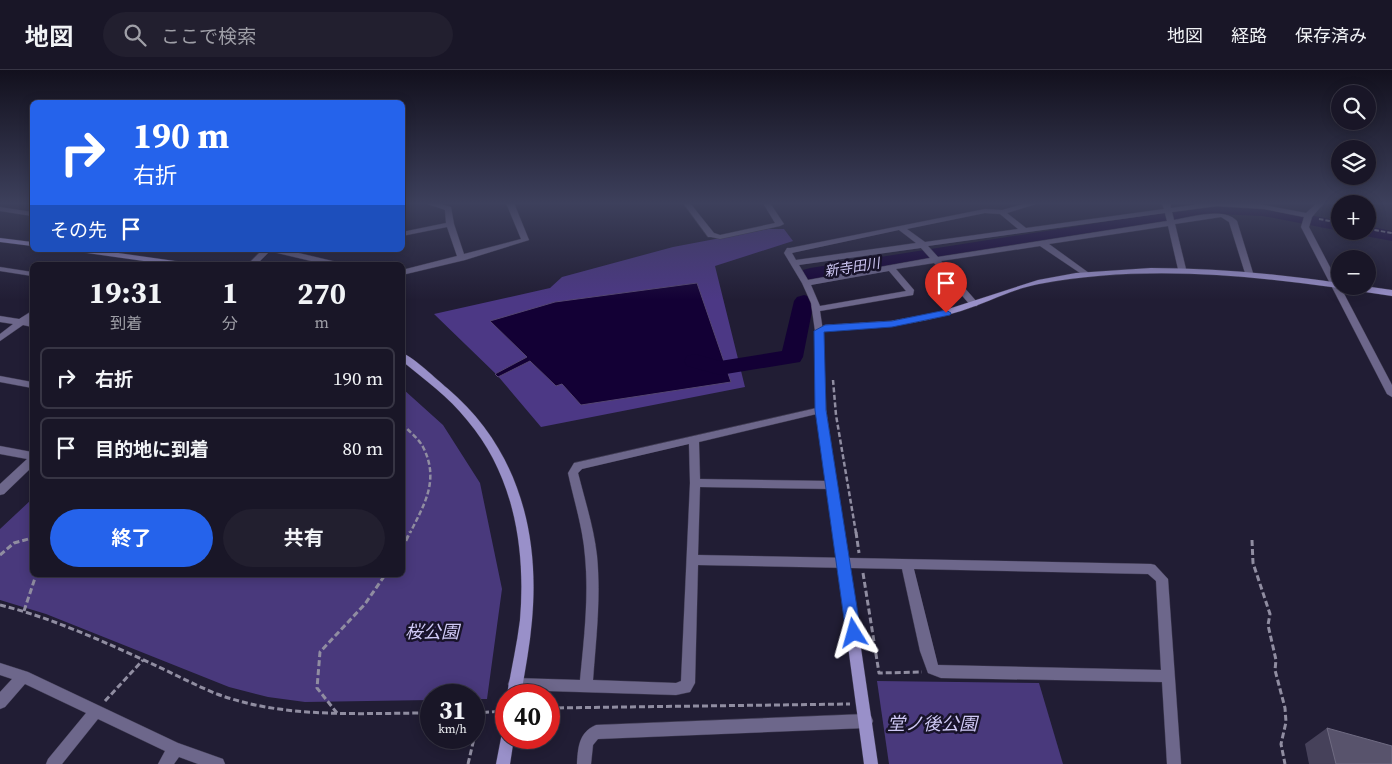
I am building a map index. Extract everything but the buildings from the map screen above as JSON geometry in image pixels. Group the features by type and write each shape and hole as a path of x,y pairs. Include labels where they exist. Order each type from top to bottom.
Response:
{"street":[{"path":"454,235 462,258"},
{"path":"405,272 525,240 523,235"},
{"path":"713,235 720,237 727,235"},
{"path":"862,235 787,251 806,283 816,309 819,331 821,410 871,764"},
{"path":"911,235 922,244 974,304"},
{"path":"793,262 990,235"},
{"path":"806,283 935,260 1093,235"},
{"path":"1174,235 1182,269"},
{"path":"1236,235 1249,273"},
{"path":"1309,235 1331,274"},
{"path":"0,240 30,244"},
{"path":"1042,244 1086,275"},
{"path":"95,252 167,262"},
{"path":"254,262 265,252"},
{"path":"284,252 326,262"},
{"path":"816,309 910,293 910,290 891,268"},
{"path":"0,269 30,274"},
{"path":"819,331 825,328 867,326 915,320 974,304 1026,285 1086,275 1182,269 1249,273 1331,284"},
{"path":"1376,291 1392,293"},
{"path":"1342,295 1392,394"},
{"path":"0,338 30,315"},
{"path":"0,319 30,324"},
{"path":"405,358 449,395 480,428 498,458 516,497 524,528 527,558 527,598 515,684"},
{"path":"0,379 30,385"},
{"path":"586,687 593,605 592,566 588,537 573,470 578,466 821,410"},
{"path":"560,688 676,689 685,687 688,683 695,483 694,439"},
{"path":"0,450 30,456"},
{"path":"0,491 30,463"},
{"path":"695,483 832,485"},
{"path":"692,560 1151,569 1162,579 1174,764"},
{"path":"907,564 930,661 933,668 941,672 1168,676"},
{"path":"0,669 23,676 176,749 218,764"},
{"path":"0,702 23,676"},
{"path":"53,764 96,711"},
{"path":"584,764 585,744 589,736 596,732 866,721"},
{"path":"165,764 176,749"},
{"path":"503,764 505,749"}],"path":[{"path":"832,376 836,415 879,673 941,672"},
{"path":"405,427 423,446 430,466 429,494 405,543"},
{"path":"0,555 14,544 30,539"},
{"path":"1252,540 1253,563 1270,614 1268,624 1276,660 1275,670 1285,708 1286,722 1281,744 1284,764"},
{"path":"24,611 35,577"},
{"path":"337,713 317,688 320,652 365,604 384,577"},
{"path":"0,605 24,611 143,660 218,694 251,703 284,710 337,713 420,713"},
{"path":"96,711 143,660"},
{"path":"560,708 864,704"},
{"path":"468,764 472,749"}],"green space":[{"name":"桜公園","path":"405,391 443,425 480,483 502,589 487,699 485,699 485,684 420,684 420,700 305,702 268,697 229,687 46,614 0,600 0,529 30,501 30,577 405,577"},
{"name":"堂ノ後公園","path":"877,681 1039,683 1063,764 889,764"}],"shaded area":[{"path":"734,235 789,235 793,241 715,266 745,387 541,427 497,375 434,314 550,288 562,277 673,247"},
{"path":"697,283 731,382 581,405 562,384 556,386 530,361 498,377 495,374 527,357 490,321 555,302"}],"waterway":[{"name":"新寺田川","path":"810,274 1047,235"},
{"name":"新寺田川","path":"695,361 720,368 792,357 804,301"}],"route":[{"path":"854,633 821,410 819,331 825,328 892,324 946,313"}]}
